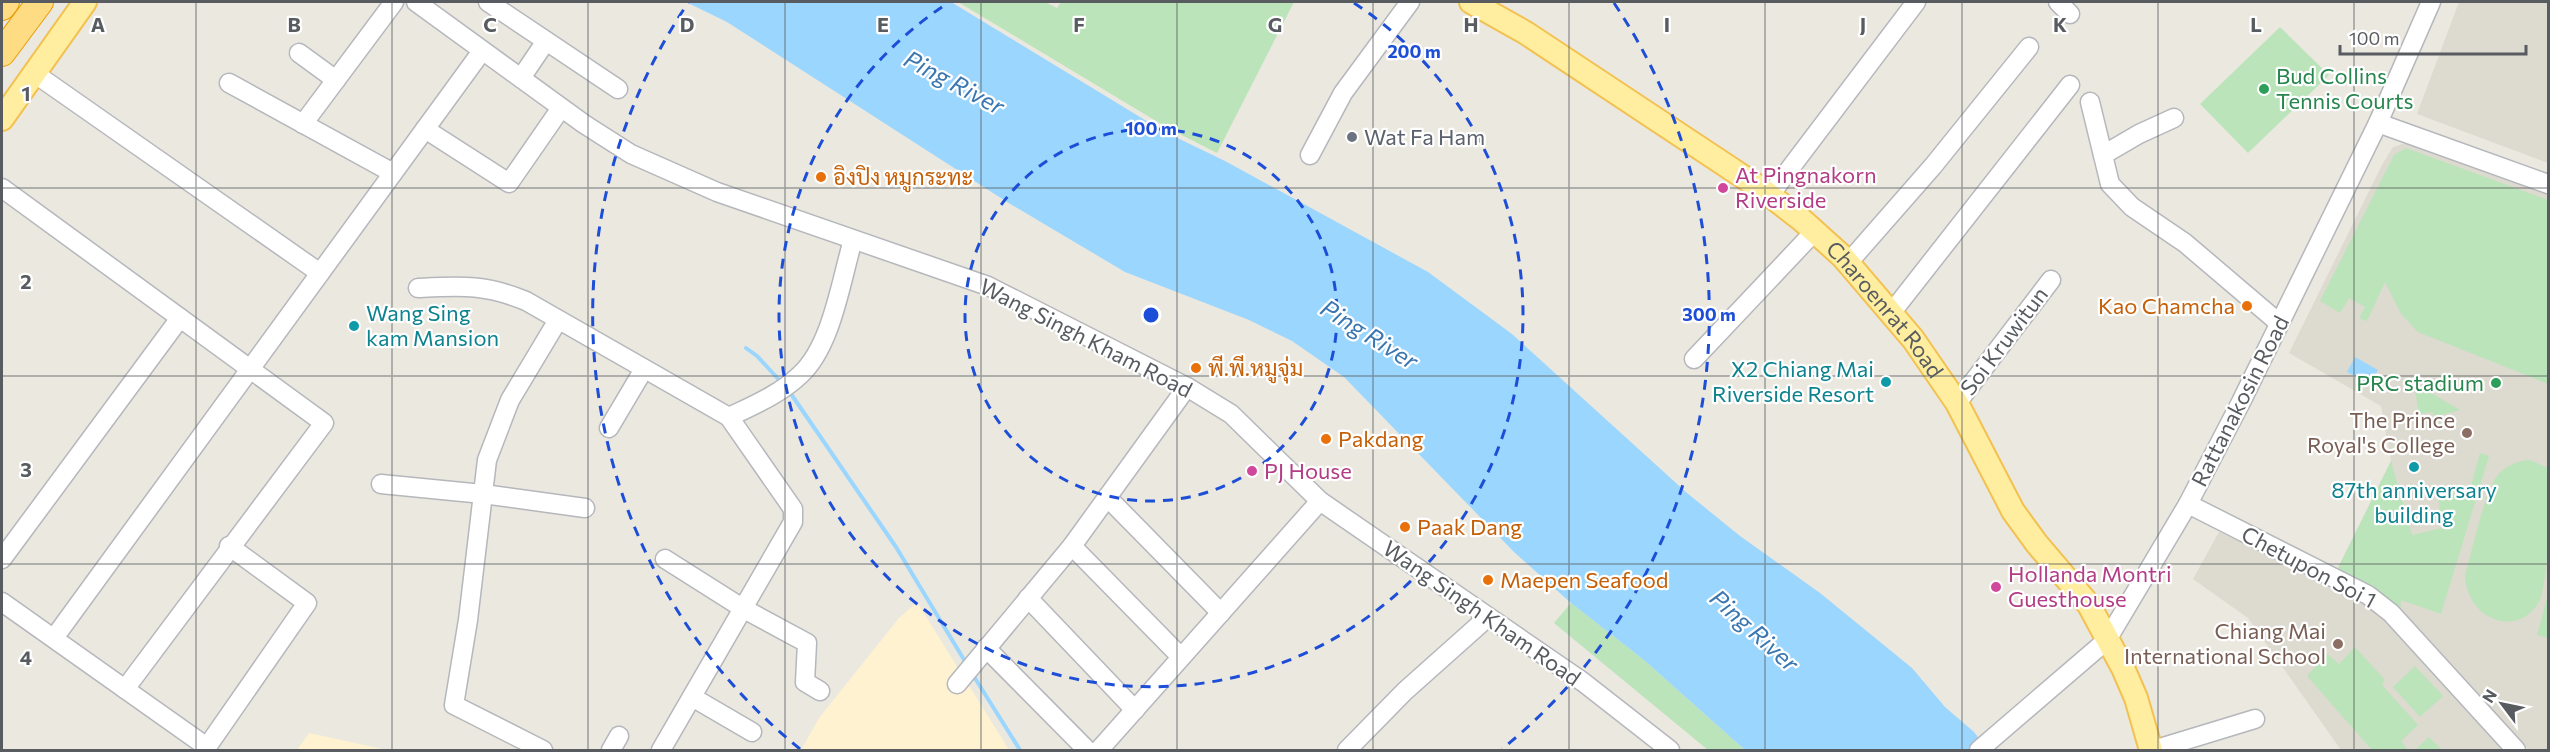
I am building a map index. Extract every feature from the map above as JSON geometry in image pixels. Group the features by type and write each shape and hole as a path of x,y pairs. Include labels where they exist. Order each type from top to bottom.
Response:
{"highway":[{"path":"2,7 6,2"},
{"path":"2,53 40,2"}],"main road":[{"path":"2,97 67,2"},
{"path":"2,119 85,2"},
{"name":"Charoenrat Road","path":"1478,3 1766,192 1815,231 1848,263 1892,312 1957,403 2013,511 2044,553 2090,605 2136,698 2152,750"}],"street":[{"path":"303,124 394,2"},
{"name":"Wang Singh Kham Road","path":"416,2 561,108 631,154 671,173 853,240 988,286 1187,387 1231,414 1320,501 1584,682 1670,750"},
{"path":"488,2 618,89"},
{"path":"1310,156 1343,93 1410,2"},
{"path":"1766,192 1904,2"},
{"path":"1766,192 1916,2"},
{"name":"Rattanakosin Road","path":"1979,750 2107,640 2188,504 2378,123 2428,3"},
{"path":"520,78 546,41"},
{"path":"1848,263 1933,166 2029,46"},
{"path":"54,638 482,51"},
{"path":"299,53 336,80"},
{"path":"34,73 320,273"},
{"path":"229,83 393,173"},
{"path":"1892,312 2070,85"},
{"path":"2090,102 2110,184 2132,207 2185,243 2279,323"},
{"path":"426,129 509,183 561,108"},
{"path":"2103,155 2174,118"},
{"path":"2378,123 2548,184"},
{"path":"2,188 324,423 229,546 124,689"},
{"path":"1694,359 1815,231"},
{"path":"729,417 778,392 801,374 816,356 828,330 853,240"},
{"name":"Soi Kruwitun","path":"1957,403 2051,280"},
{"path":"418,288 470,286 500,291 526,301 729,417 793,509 793,522 784,540 661,750"},
{"path":"2,559 180,318"},
{"path":"543,750 454,705 468,620 487,460 510,400 558,320"},
{"path":"609,428 644,369"},
{"path":"957,684 1072,546 1187,387"},
{"path":"381,484 483,494 585,508"},
{"path":"1107,497 1221,613"},
{"path":"1100,750 1320,501"},
{"name":"Chetupon Soi 1","path":"2188,504 2368,596 2391,613 2516,750"},
{"path":"2,602 207,747 307,603 229,546"},
{"path":"1072,546 1181,657"},
{"path":"665,560 744,609 807,644 806,682 820,691"},
{"path":"1028,598 1135,710"},
{"path":"1347,750 1406,691 1488,617"},
{"path":"986,648 1087,750"},
{"path":"692,697 752,732"},
{"path":"2152,750 2255,719"}],"shaded area":[{"path":"2459,2 2548,2 2548,163 2417,114"},
{"name":"The Prince Royal's College","path":"2406,143 2548,195 2548,750 2529,750 2433,651 2400,612 2338,568 2391,461 2381,406 2289,353 2382,165 2393,147"},
{"name":"Chiang Mai International School","path":"2219,532 2309,573 2385,615 2433,673 2496,736 2506,750 2341,750 2248,618 2193,579"},
{"path":"917,602 1009,750 801,750 819,718 899,618"},
{"path":"309,733 378,748 386,750 297,750"}],"green space":[{"path":"958,2 1045,2 1057,8 1061,2 1294,2 1217,153 1166,127"},
{"name":"Bud Collins Tennis Courts","path":"2280,27 2329,75 2248,153 2200,104"},
{"path":"2406,148 2548,200 2548,384 2418,332 2401,314 2385,282 2367,321 2359,318 2365,307 2349,298 2340,313 2320,301 2394,155"},
{"path":"2414,383 2460,410 2434,417 2433,412 2419,414"},
{"path":"2480,453 2489,456 2441,614 2401,600 2400,612 2338,568 2391,461 2412,535 2442,528 2438,496 2469,493"},
{"path":"2530,460 2548,468 2548,536 2543,587 2540,600 2531,612 2520,619 2508,622 2495,620 2475,604 2468,591 2465,576 2483,508 2492,484 2500,472 2516,463"},
{"path":"2548,594 2548,638 2537,635"},
{"path":"1571,603 1644,660 1745,750 1708,750 1554,623"},
{"path":"2355,647 2385,680 2382,685 2418,725 2401,741 2408,750 2372,750 2307,676 2327,654 2339,664"},
{"path":"2415,666 2443,696 2420,717 2393,687"},
{"path":"2429,737 2442,750 2415,750"}],"water":[{"name":"Ping River","path":"686,2 951,2 1163,131 1225,161 1428,272 1512,334 1687,493 1740,536 1820,593 1912,668 1945,707 1974,732 1988,750 1745,750 1644,660 1571,603 1515,553 1344,377 1292,341 1249,320 1125,272 1007,202 727,22"},
{"path":"2355,357 2378,370 2370,384 2347,372"}],"waterway":[{"path":"746,348 757,356 782,383"},
{"path":"789,391 896,547 966,663"},
{"path":"973,675 1020,750"}],"place":[{"name":"Bud Collins Tennis Courts","path":"2264,89"},
{"name":"Wat Fa Ham","path":"1352,137"},
{"name":"อิงปิง หมูกระทะ","path":"821,177"},
{"name":"At Pingnakorn Riverside","path":"1723,188"},
{"name":"Kao Chamcha","path":"2247,306"},
{"name":"Wang Sing kam Mansion","path":"354,326"},
{"name":"พี.พี.หมูจุ่ม","path":"1196,368"},
{"name":"X2 Chiang Mai Riverside Resort","path":"1886,382"},
{"name":"PRC stadium","path":"2496,383"},
{"name":"The Prince Royal's College","path":"2467,433"},
{"name":"Pakdang","path":"1326,439"},
{"name":"87th anniversary building","path":"2414,467"},
{"name":"PJ House","path":"1252,471"},
{"name":"Paak Dang","path":"1405,527"},
{"name":"Maepen Seafood","path":"1488,580"},
{"name":"Hollanda Montri Guesthouse","path":"1996,587"},
{"name":"Chiang Mai International School","path":"2338,644"}]}
